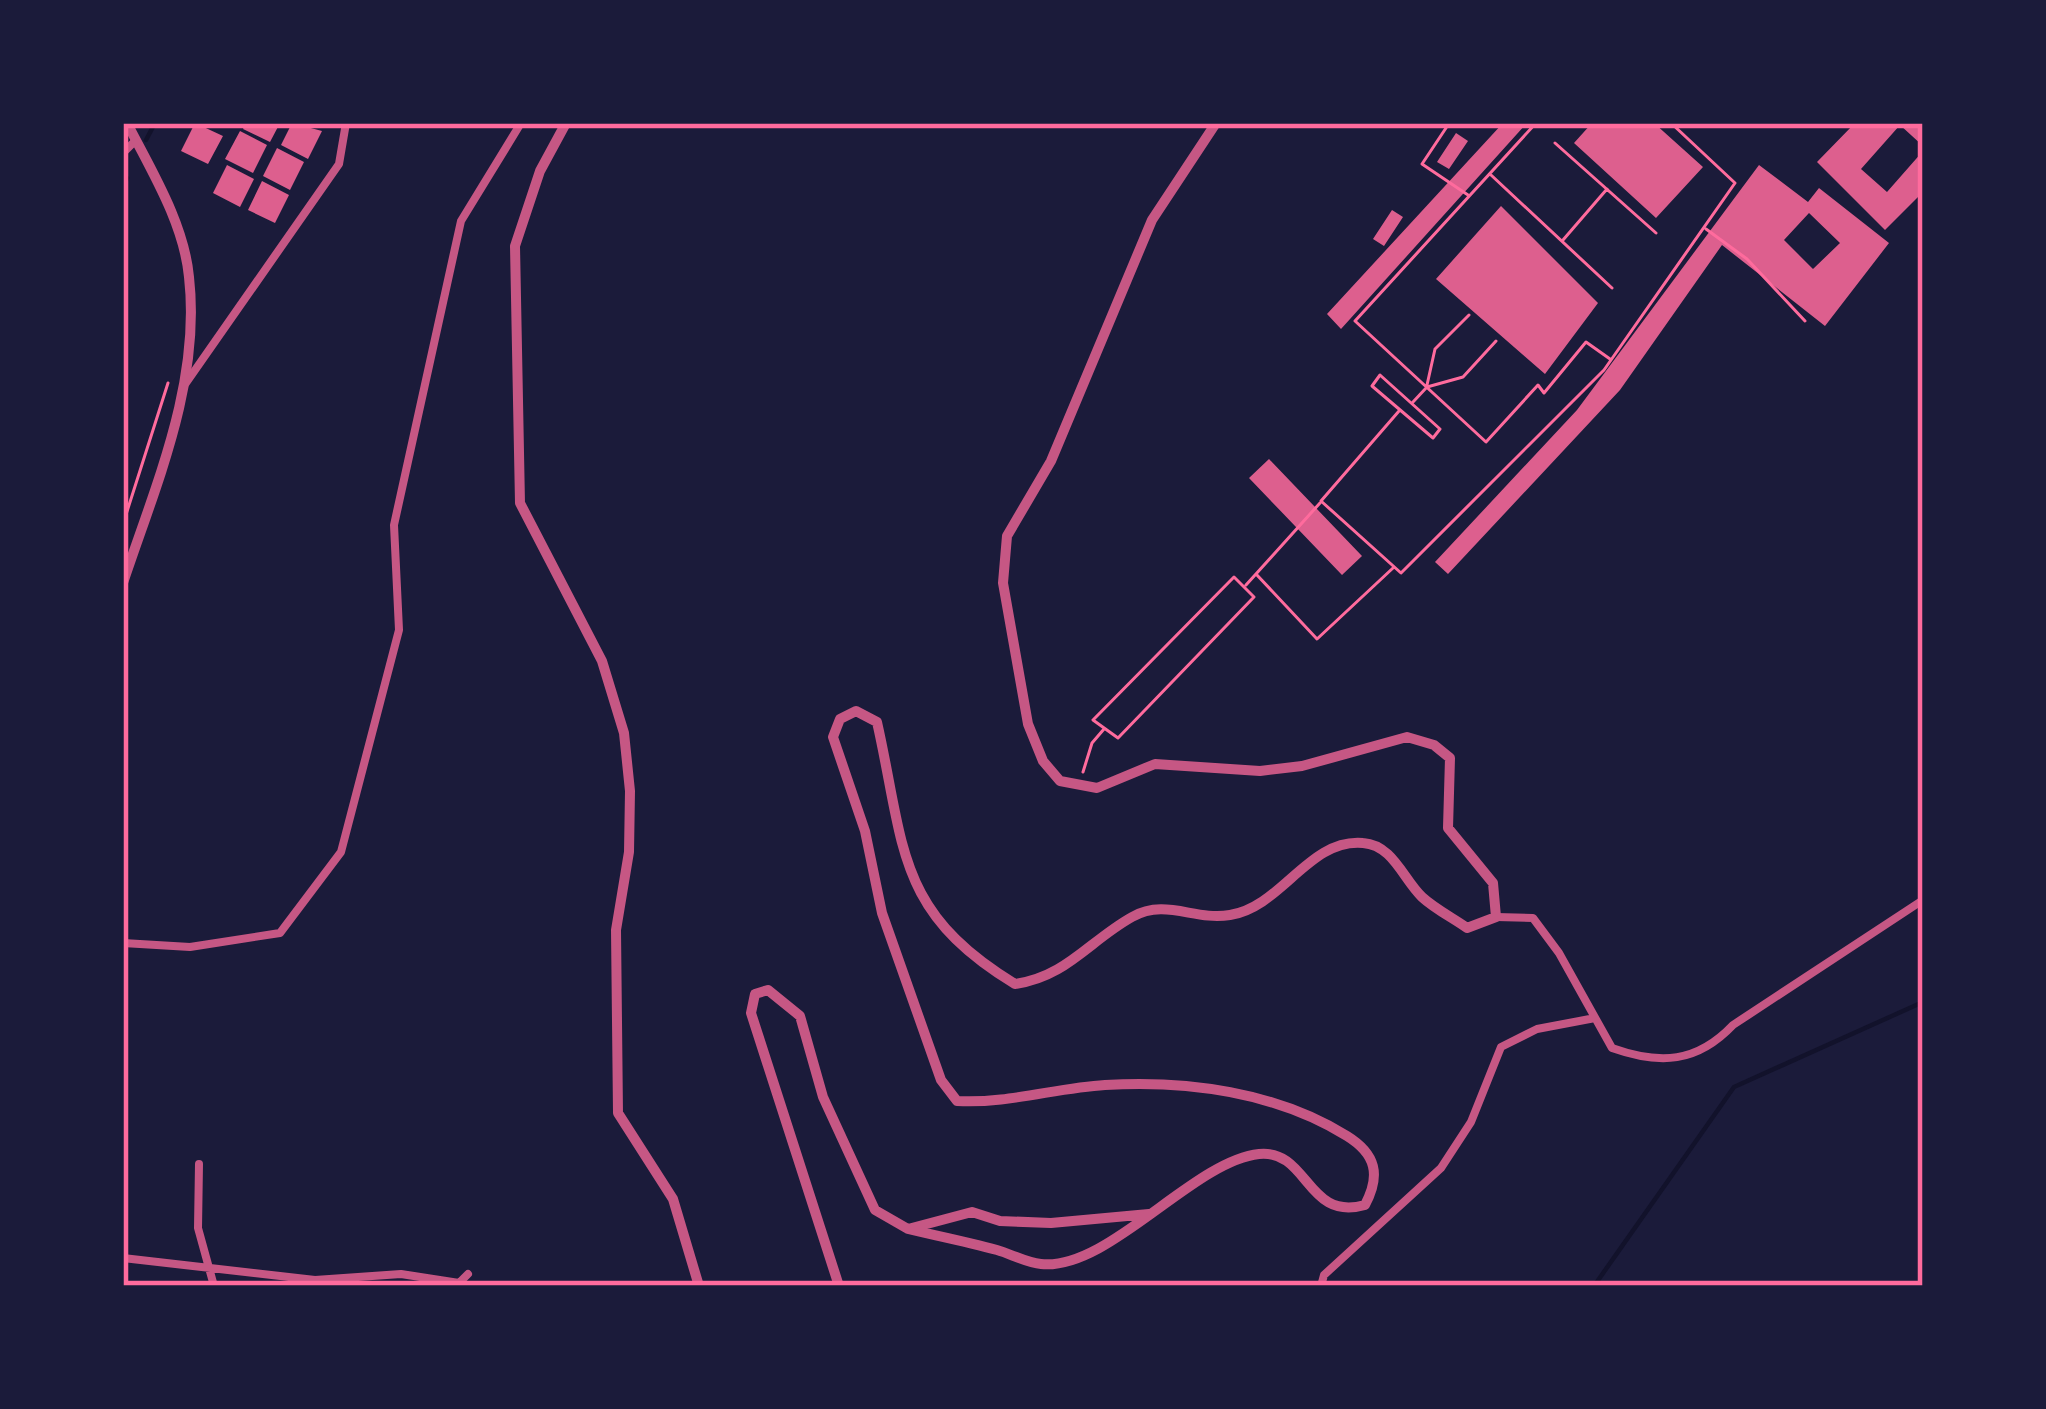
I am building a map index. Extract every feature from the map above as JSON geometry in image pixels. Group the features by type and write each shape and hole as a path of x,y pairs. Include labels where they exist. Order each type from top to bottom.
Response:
{"street":[{"path":"185,385 339,164 346,123"},
{"path":"123,943 190,947 280,933 341,852 399,630 394,526 460,221 520,123"},
{"path":"566,123 540,171 514,246 520,503 532,535 553,561 584,621 624,733 630,791 629,852 616,930 619,1113 673,1199 699,1286"},
{"path":"1216,123 1152,220 1051,461 1007,536 1003,583 1028,724 1043,761 1060,781 1097,788 1156,764 1260,772 1302,766 1407,737 1434,745 1450,758 1448,828 1493,883 1496,917"},
{"path":"123,583 190,365 189,274 163,191 129,133"},
{"path":"123,153 129,133"},
{"path":"839,1286 751,1013 755,994 768,991 783,998 800,1016 823,1097 875,1210 908,1229 1042,1265 1079,1257 1240,1157 1266,1153 1296,1168 1325,1204 1346,1210 1365,1205 1377,1184 1373,1162 1363,1147 1327,1124 1242,1092 1107,1085 957,1101 941,1080 882,913 865,831 833,737 840,719 856,711 877,722 897,831 915,883 963,953 1015,984 1057,974 1130,918 1160,906 1229,915 1266,899 1332,846 1366,842 1390,855 1421,896 1467,928 1496,917 1533,918 1612,1048 1645,1060 1710,1050 1733,1025 1923,900"},
{"path":"1321,1286 1324,1275 1441,1168 1471,1122 1502,1048 1537,1029 1595,1018"},
{"path":"199,1164 198,1228 214,1286"},
{"path":"908,1229 972,1212 1000,1221 1052,1223 1149,1214"},
{"path":"123,1258 208,1264 315,1280 401,1274 459,1283 468,1274"}],"path":[{"path":"1536,123 1355,321 1486,442 1538,385 1544,393 1586,342 1612,360"},
{"path":"1321,501 1401,573 1612,360 1735,184 1671,123"},
{"path":"1446,128 1422,164 1469,196"},
{"path":"1555,143 1656,233"},
{"path":"1490,174 1612,288"},
{"path":"1562,241 1607,189"},
{"path":"1704,227 1747,259 1805,322"},
{"path":"1412,403 1427,387 1435,349 1469,315"},
{"path":"1427,387 1463,377 1496,341"},
{"path":"123,524 172,372"},
{"path":"1380,376 1440,429 1433,438 1400,411 1372,386 1380,376"},
{"path":"1244,587 1400,411"},
{"path":"1256,574 1317,639 1394,567"},
{"path":"1234,578 1254,597 1118,738 1104,729 1093,720 1234,578"},
{"path":"1079,785 1092,743 1104,729"}],"building":[{"path":"195,123 223,136 208,164 181,151"},
{"path":"246,123 280,123 270,142 243,129"},
{"path":"292,123 322,131 308,159 281,145"},
{"path":"1503,123 1527,123 1341,329 1327,314"},
{"path":"1592,123 1654,123 1703,167 1656,218 1574,143"},
{"path":"1855,123 1923,123 1923,146 1900,125 1861,169 1887,192 1923,151 1923,192 1885,230 1817,162"},
{"path":"240,131 267,145 253,173 225,159"},
{"path":"1456,133 1468,141 1449,169 1437,162"},
{"path":"277,148 304,162 290,190 263,176"},
{"path":"227,165 254,179 240,207 213,193"},
{"path":"1759,165 1808,202 1819,188 1889,243 1825,326 1722,245 1620,390 1448,574 1435,562 1577,410","holes":["1809,213 1840,243 1813,269 1784,240"]},
{"path":"262,181 289,195 275,223 248,210"},
{"path":"1501,206 1598,303 1545,374 1436,279"},
{"path":"1392,210 1403,217 1384,246 1373,239"},
{"path":"1269,459 1362,556 1342,575 1249,478"}],"waterway":[{"path":"146,140 155,123"},
{"path":"123,188 127,178"},
{"path":"1594,1286 1734,1087 1923,1002"}]}
